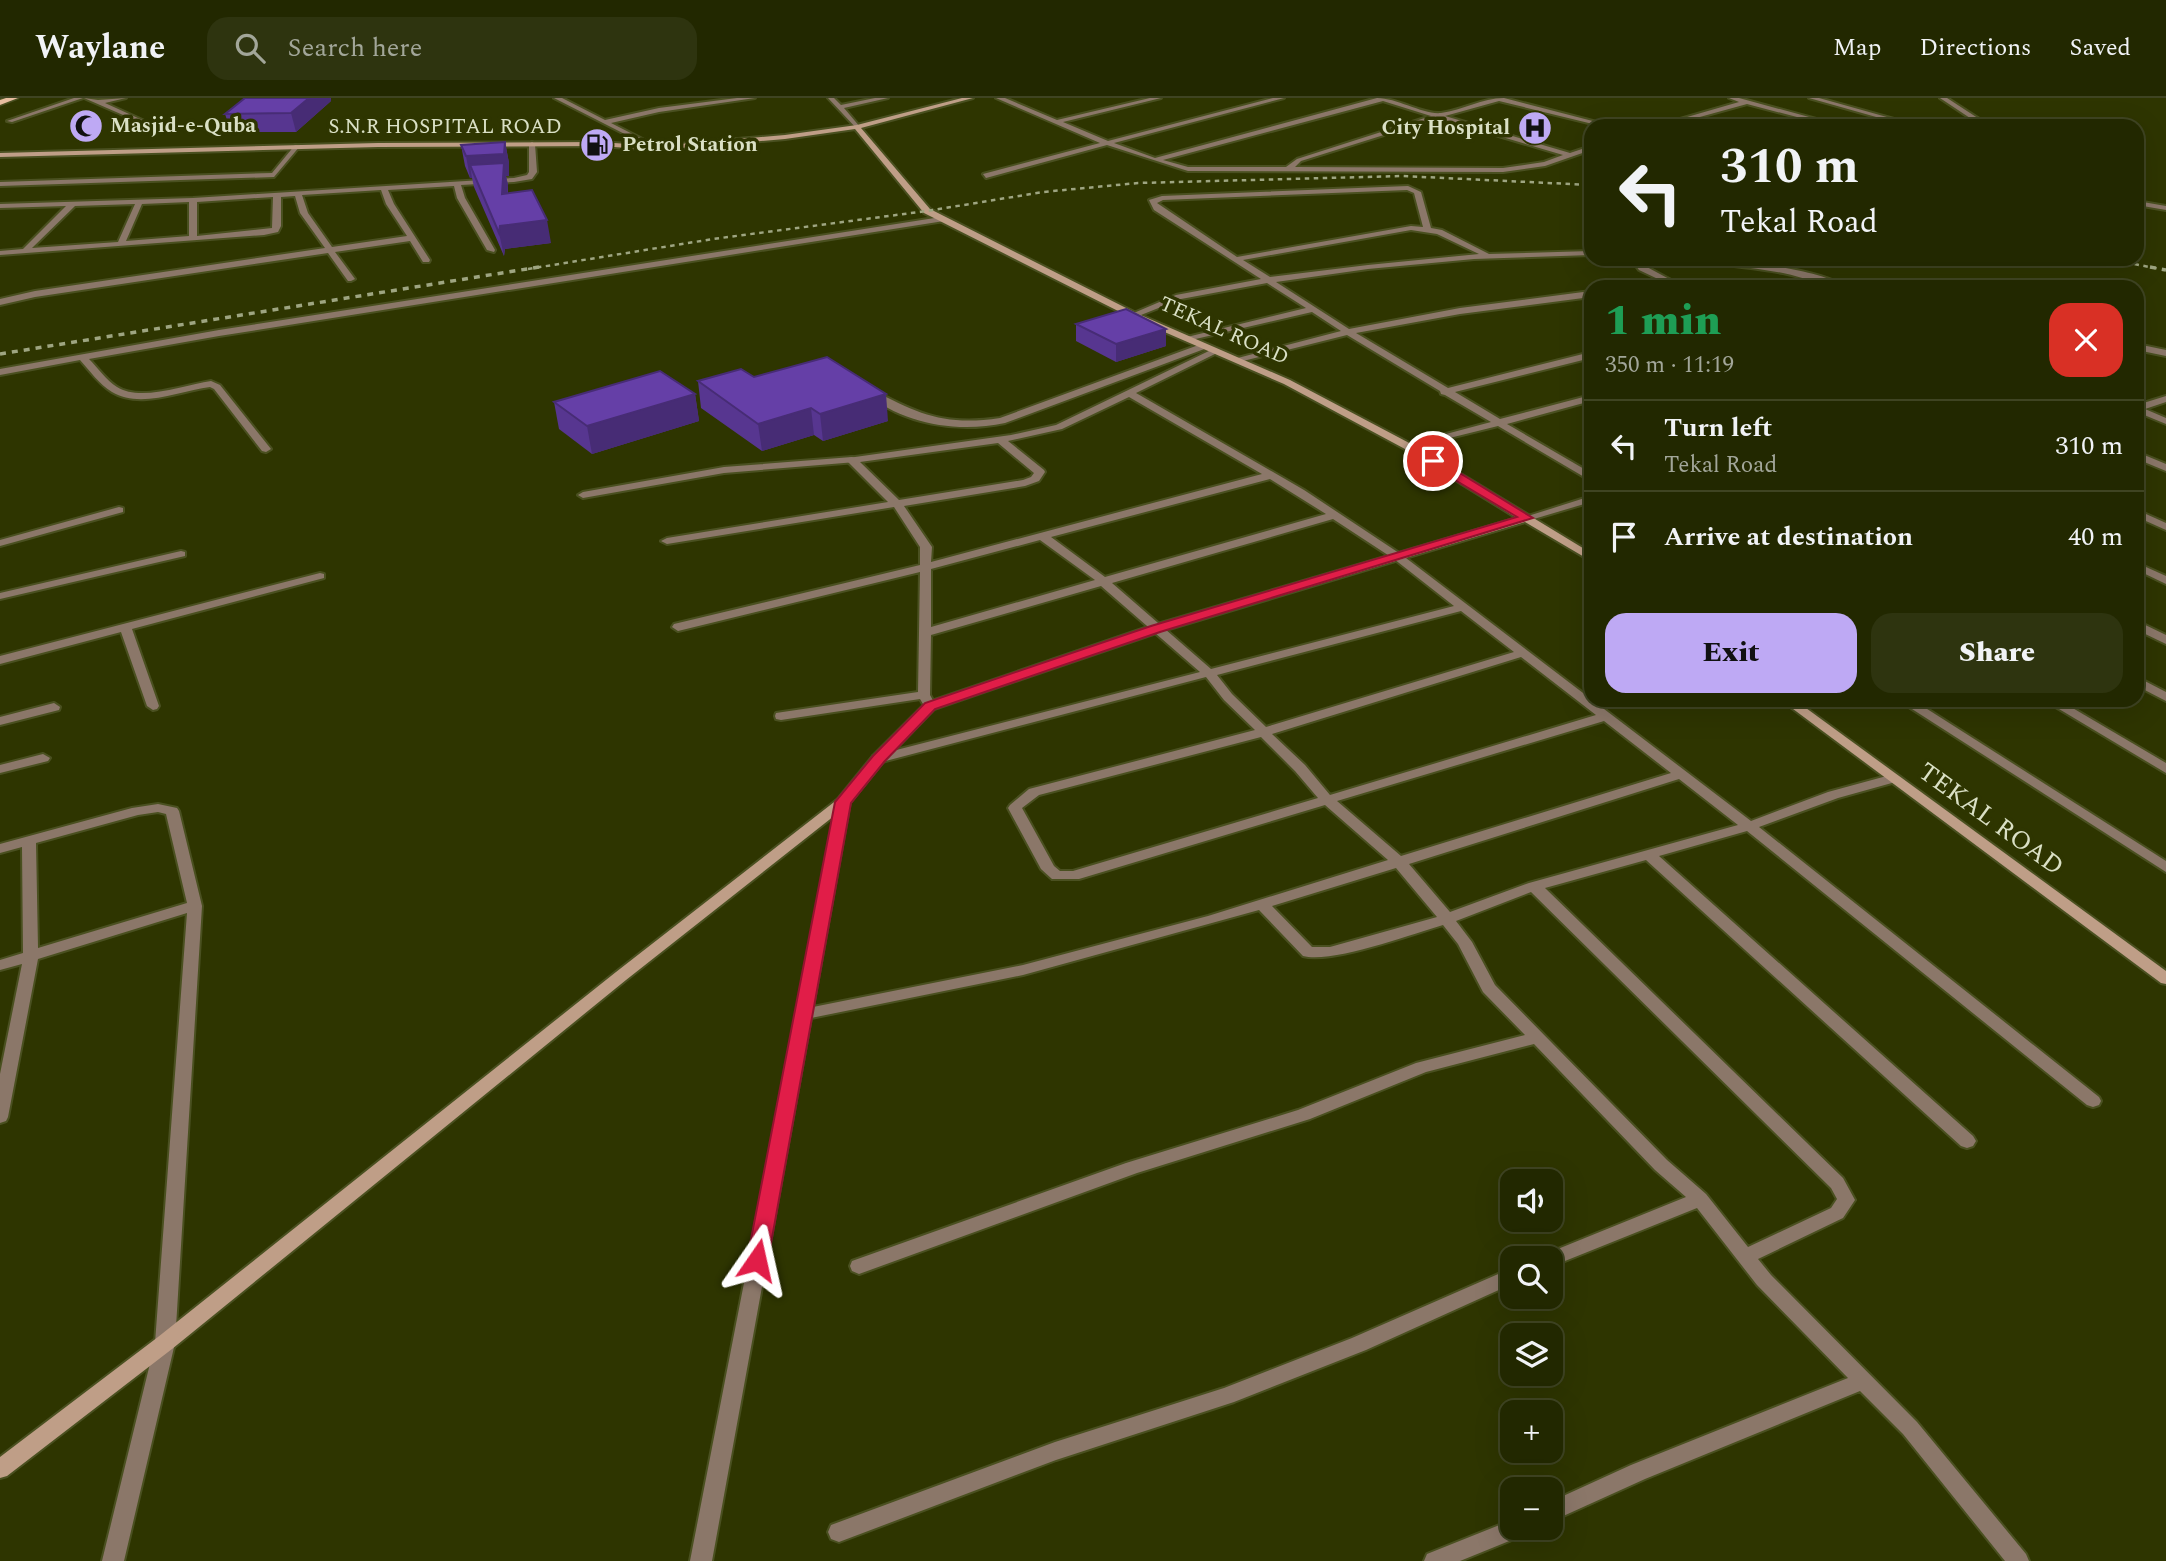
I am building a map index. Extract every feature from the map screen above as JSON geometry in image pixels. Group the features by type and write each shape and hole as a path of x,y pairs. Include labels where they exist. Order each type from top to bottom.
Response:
{"main road":[{"path":"0,103 14,98"},
{"name":"S.N.R HOSPITAL ROAD","path":"0,155 297,146 600,144 656,148 785,138 857,127 970,98"},
{"name":"TEKAL ROAD","path":"857,127 921,206 941,219 1133,315 1239,359 1409,447 1584,554"},
{"path":"0,1469 164,1343 621,976 843,802 927,700 1527,518"},
{"name":"TEKAL ROAD","path":"1797,707 2166,979"}],"street":[{"path":"10,121 80,98"},
{"path":"87,98 148,124"},
{"path":"99,102 123,98"},
{"path":"556,98 656,148"},
{"path":"604,121 657,107 752,98"},
{"path":"831,98 857,127"},
{"path":"839,107 885,98"},
{"path":"999,98 1107,143 1188,169 1503,170 1536,166 1584,150"},
{"path":"1056,122 1158,98"},
{"path":"986,176 1281,98"},
{"path":"1288,169 1299,160 1316,154 1499,98 1584,120"},
{"path":"1732,98 1812,119"},
{"path":"1685,119 1756,98"},
{"path":"1812,98 1890,119"},
{"path":"1943,98 1976,119"},
{"path":"1155,160 1381,99 1569,155"},
{"path":"0,206 193,200 529,177 533,172 532,144"},
{"path":"0,184 274,174 297,146"},
{"path":"457,184 461,198 491,250"},
{"path":"384,188 390,204 426,260"},
{"path":"1427,229 1416,192 1408,188 1161,198 1153,202 1157,208 1348,332 1493,422 1584,474"},
{"path":"298,194 304,213 351,279"},
{"path":"0,253 193,240 275,230 277,195"},
{"path":"193,200 193,240"},
{"path":"120,245 140,201"},
{"path":"25,251 74,204"},
{"path":"2144,204 2166,208"},
{"path":"0,372 246,328 941,219"},
{"path":"1237,259 1411,228 1427,229 1490,257"},
{"path":"0,302 35,294 412,238"},
{"path":"1133,315 1179,297 1269,280 1368,267 1490,257 1584,253"},
{"path":"1640,266 1665,280"},
{"path":"1753,266 1824,280"},
{"path":"1239,359 1348,332 1460,311 1584,295"},
{"path":"1189,339 1314,309"},
{"path":"864,388 927,422 962,426 985,425 1204,346"},
{"path":"2144,348 2166,353"},
{"path":"583,495 724,470 852,460 999,439 1059,427 1216,351"},
{"path":"82,357 114,390 128,396 211,384 217,387 266,449"},
{"path":"1444,392 1584,357"},
{"path":"1129,393 1272,475 1398,557 1584,699"},
{"path":"2144,406 2166,399"},
{"path":"1409,447 1493,422 1584,400"},
{"path":"2144,411 2166,421"},
{"path":"667,541 898,505 1035,479 1040,472 999,439"},
{"path":"2144,458 2166,468"},
{"path":"781,716 927,700 924,633 926,547 898,505 852,460"},
{"path":"678,627 925,567 1272,475"},
{"path":"1527,518 1584,501"},
{"path":"0,543 119,510"},
{"path":"924,633 1335,515"},
{"path":"2144,516 2166,527"},
{"path":"1042,536 1102,582 1210,674 1228,697 1300,768 1325,798 1400,863 1464,942 1489,988 1661,1165 1700,1199 1744,1257 1910,1428 2018,1561"},
{"path":"0,596 181,554"},
{"path":"2144,570 2166,581"},
{"path":"0,660 320,576"},
{"path":"878,759 1464,607"},
{"path":"125,627 153,706"},
{"path":"2144,629 2166,640"},
{"path":"1523,653 1264,732 1034,792 1021,800 1015,808 1048,869 1057,876 1074,876 1325,798 1606,716"},
{"path":"2144,685 2166,697"},
{"path":"0,721 54,707"},
{"path":"1594,707 1749,826 2093,1101"},
{"path":"1915,707 2166,867"},
{"path":"2062,707 2166,769"},
{"path":"0,769 43,758"},
{"path":"803,1014 1023,970 1262,905 1682,774"},
{"path":"1262,905 1308,952 1330,952 1447,919 1534,886 1749,826 1833,795 1894,778"},
{"path":"701,1561 843,802"},
{"path":"0,849 137,811 158,808 172,811 195,906 164,1343 113,1561"},
{"path":"0,1117 31,956 29,841"},
{"path":"1648,855 1967,1141"},
{"path":"1534,886 1837,1183 1846,1200 1837,1213 1744,1257"},
{"path":"0,965 195,906"},
{"path":"859,1266 1132,1168 1304,1115 1422,1067 1537,1038"},
{"path":"1563,1255 1700,1199"},
{"path":"839,1532 1055,1451 1227,1396 1359,1344 1500,1281"},
{"path":"1563,1506 1637,1472 1862,1381"},
{"path":"1434,1561 1500,1534"}],"building":[{"path":"245,98 309,98 291,113 225,114"},
{"path":"505,142 504,154 466,156 461,145"},
{"path":"504,163 502,194 532,190 547,220 500,226 499,233 470,165"},
{"path":"1126,309 1166,329 1116,344 1076,324"},
{"path":"827,357 886,394 820,414 811,408 758,424 698,381 741,369 754,377"},
{"path":"660,371 695,394 587,426 554,402"}],"railway":[{"path":"528,269 713,239 927,211 1043,192 1138,183 1402,176 1584,185"},
{"path":"2144,266 2160,269"},
{"path":"0,354 539,267"},
{"path":"2150,267 2166,270"}],"place":[{"name":"Masjid-e-Quba","path":"86,126"},
{"name":"City Hospital","path":"1535,128"},
{"name":"Petrol Station","path":"597,145"}],"route":[{"path":"757,1260 843,802 878,759 930,706 1155,629 1527,518 1433,461"}]}
